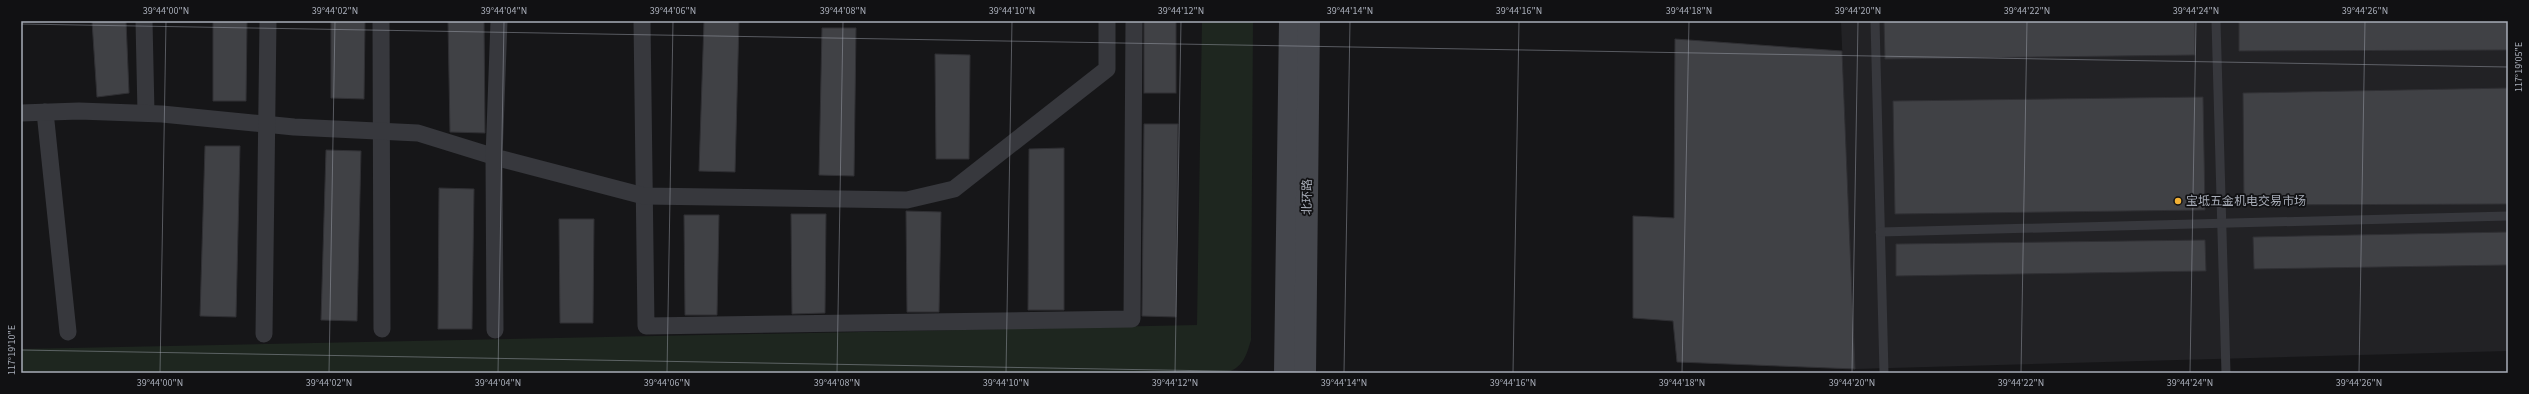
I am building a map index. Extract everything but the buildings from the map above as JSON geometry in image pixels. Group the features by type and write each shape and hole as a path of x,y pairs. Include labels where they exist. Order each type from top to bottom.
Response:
{"main road":[{"name":"北环路","path":"1285,373 1290,21"},
{"name":"北环路","path":"1305,373 1309,21"}],"street":[{"path":"144,21 146,113"},
{"path":"264,334 268,21"},
{"path":"381,21 382,330"},
{"path":"494,330 494,156 499,21"},
{"path":"642,21 646,326 1132,319 1134,21"},
{"path":"21,114 79,111 146,113 267,124 418,133 494,156 644,196 907,200 954,189 1107,69 1107,21"},
{"path":"45,112 68,332"}],"lane":[{"path":"1875,21 1884,373"},
{"path":"2216,21 2226,373"},
{"path":"1880,232 2508,216"}],"shaded area":[{"path":"1202,21 1253,21 1251,340 1243,361 1232,371 1226,373 21,373 21,349 1197,325"},
{"name":"宝坻五金机电交易市场","path":"1841,21 2508,21 2508,351 1855,369"}],"place":[{"name":"宝坻五金机电交易市场","path":"2178,201"}]}
